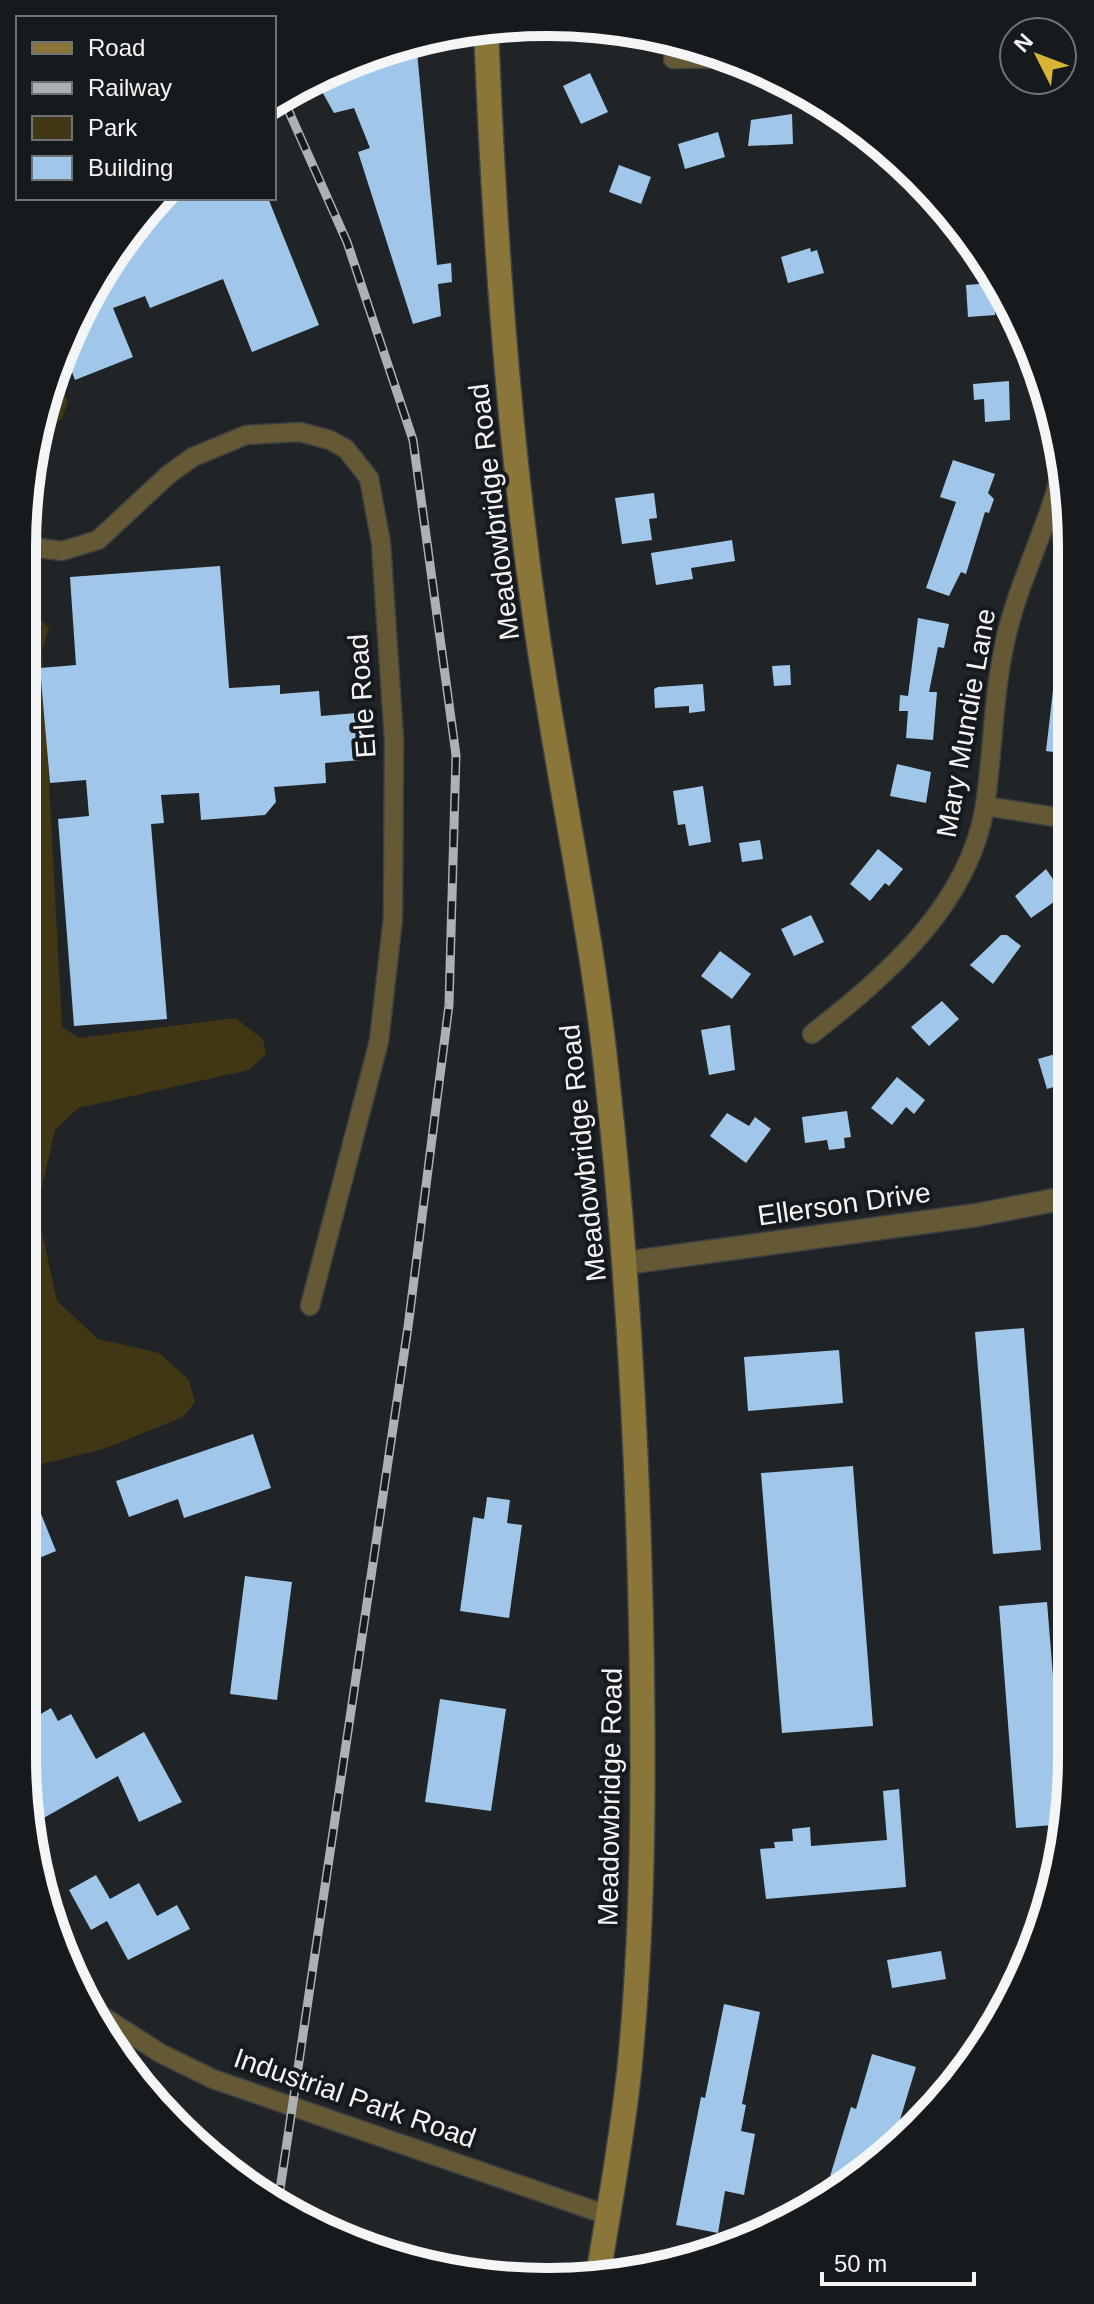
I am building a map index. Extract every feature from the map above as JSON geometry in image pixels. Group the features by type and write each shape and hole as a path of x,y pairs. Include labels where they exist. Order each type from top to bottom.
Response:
{"main road":[{"name":"Meadowbridge Road","path":"486,39 494,212 517,472 535,619 593,960 626,1263 639,1514 644,1756 642,1882 629,2070 600,2265"}],"street":[{"path":"673,59 697,59"},
{"name":"Erle Road","path":"36,548 62,551 98,540 180,466 215,445 246,435 300,432 330,440 346,449 369,478 381,543 394,740 393,918 379,1041 310,1306"},
{"name":"Mary Mundie Lane","path":"812,1034 887,970 931,923 968,863 985,806 1005,643 1016,599 1056,507"},
{"path":"985,806 1058,817"},
{"name":"Ellerson Drive","path":"626,1263 977,1215 1058,1199"},
{"name":"Industrial Park Road","path":"109,2021 160,2053 213,2079 607,2215"}],"green space":[{"path":"62,387 68,402 61,420 51,425"},
{"path":"40,619 49,628 42,650 62,1027 79,1038 235,1018 263,1039 266,1054 249,1070 78,1108 55,1130 37,1209 57,1301 98,1339 159,1353 189,1380 195,1402 183,1417 103,1449 36,1466 36,622"}],"building":[{"path":"417,53 437,265 451,263 452,282 438,284 441,316 413,324 358,152 370,148 354,108 334,113 321,89 351,75"},
{"path":"590,73 608,112 581,124 563,86"},
{"path":"792,114 793,144 748,146 751,120"},
{"path":"718,132 725,157 685,169 678,144"},
{"path":"619,165 651,177 641,204 609,192"},
{"path":"173,200 269,200 319,325 252,352 223,279 150,308 145,296 113,308 133,357 75,380 70,366 104,291 142,236"},
{"path":"810,248 811,252 817,250 824,273 788,283 781,257"},
{"path":"985,284 994,300 995,315 968,317 966,285"},
{"path":"1009,381 1010,420 985,422 984,399 974,400 973,384"},
{"path":"953,460 995,474 988,493 994,499 989,513 985,512 966,574 961,572 949,596 926,588 956,502 940,497"},
{"path":"654,493 657,518 649,519 652,540 622,544 615,498"},
{"path":"732,540 735,561 691,568 693,579 656,585 651,553"},
{"path":"220,566 229,688 280,685 280,694 319,691 321,716 357,713 361,760 325,763 326,783 274,787 276,802 265,815 201,820 199,793 161,795 164,823 151,824 167,1019 74,1026 58,819 89,816 86,780 50,783 40,668 76,665 70,577"},
{"path":"918,618 949,624 944,648 938,647 929,692 937,692 933,740 906,738 908,711 899,711 900,695 908,696"},
{"path":"790,665 791,685 774,686 772,666"},
{"path":"1054,682 1058,683 1058,753 1046,751"},
{"path":"703,684 705,711 689,713 689,706 655,708 654,689 658,687"},
{"path":"897,764 931,772 926,803 890,796"},
{"path":"703,786 711,842 689,846 685,824 678,825 673,791"},
{"path":"760,840 763,859 742,862 739,843"},
{"path":"878,849 903,869 889,886 885,883 870,901 850,884"},
{"path":"1046,869 1058,886 1058,899 1031,918 1015,896"},
{"path":"811,915 824,942 794,956 781,929"},
{"path":"1001,935 1007,935 1021,946 993,984 970,965"},
{"path":"720,951 751,974 732,999 701,976"},
{"path":"942,1001 959,1019 929,1046 911,1027"},
{"path":"730,1025 735,1070 709,1075 701,1030"},
{"path":"1058,1053 1058,1086 1047,1089 1038,1059"},
{"path":"897,1077 925,1100 914,1114 906,1107 892,1125 871,1108"},
{"path":"847,1111 851,1137 844,1138 845,1148 829,1150 827,1140 805,1143 802,1117"},
{"path":"727,1113 749,1126 755,1117 771,1129 746,1163 710,1136"},
{"path":"1024,1328 1041,1550 993,1554 975,1332"},
{"path":"839,1350 843,1403 748,1411 744,1357"},
{"path":"253,1434 271,1488 184,1518 178,1499 129,1517 116,1481"},
{"path":"853,1466 873,1726 782,1733 761,1473"},
{"path":"487,1497 510,1500 507,1523 522,1525 509,1618 460,1611 473,1517 484,1519"},
{"path":"36,1501 56,1551 36,1559"},
{"path":"245,1576 292,1582 277,1700 230,1694"},
{"path":"1047,1602 1058,1738 1054,1825 1016,1828 999,1606"},
{"path":"440,1699 506,1709 491,1811 425,1802"},
{"path":"51,1708 58,1721 71,1714 96,1759 144,1732 182,1802 139,1822 118,1776 40,1820 36,1717"},
{"path":"899,1789 906,1887 766,1899 760,1849 775,1848 774,1842 793,1841 792,1829 810,1827 811,1846 887,1840 883,1791"},
{"path":"96,1875 110,1899 139,1883 157,1916 177,1905 190,1929 128,1960 107,1921 91,1930 69,1890"},
{"path":"941,1951 946,1979 892,1988 887,1960"},
{"path":"724,2004 760,2012 742,2104 746,2105 741,2131 755,2134 744,2195 725,2191 718,2233 676,2225 701,2097 705,2098"},
{"path":"872,2054 916,2067 899,2123 902,2124 828,2184 851,2107 856,2109"}],"railway":[{"path":"280,2193 408,1327 449,1005 456,755 413,440 347,242 287,107"}]}
